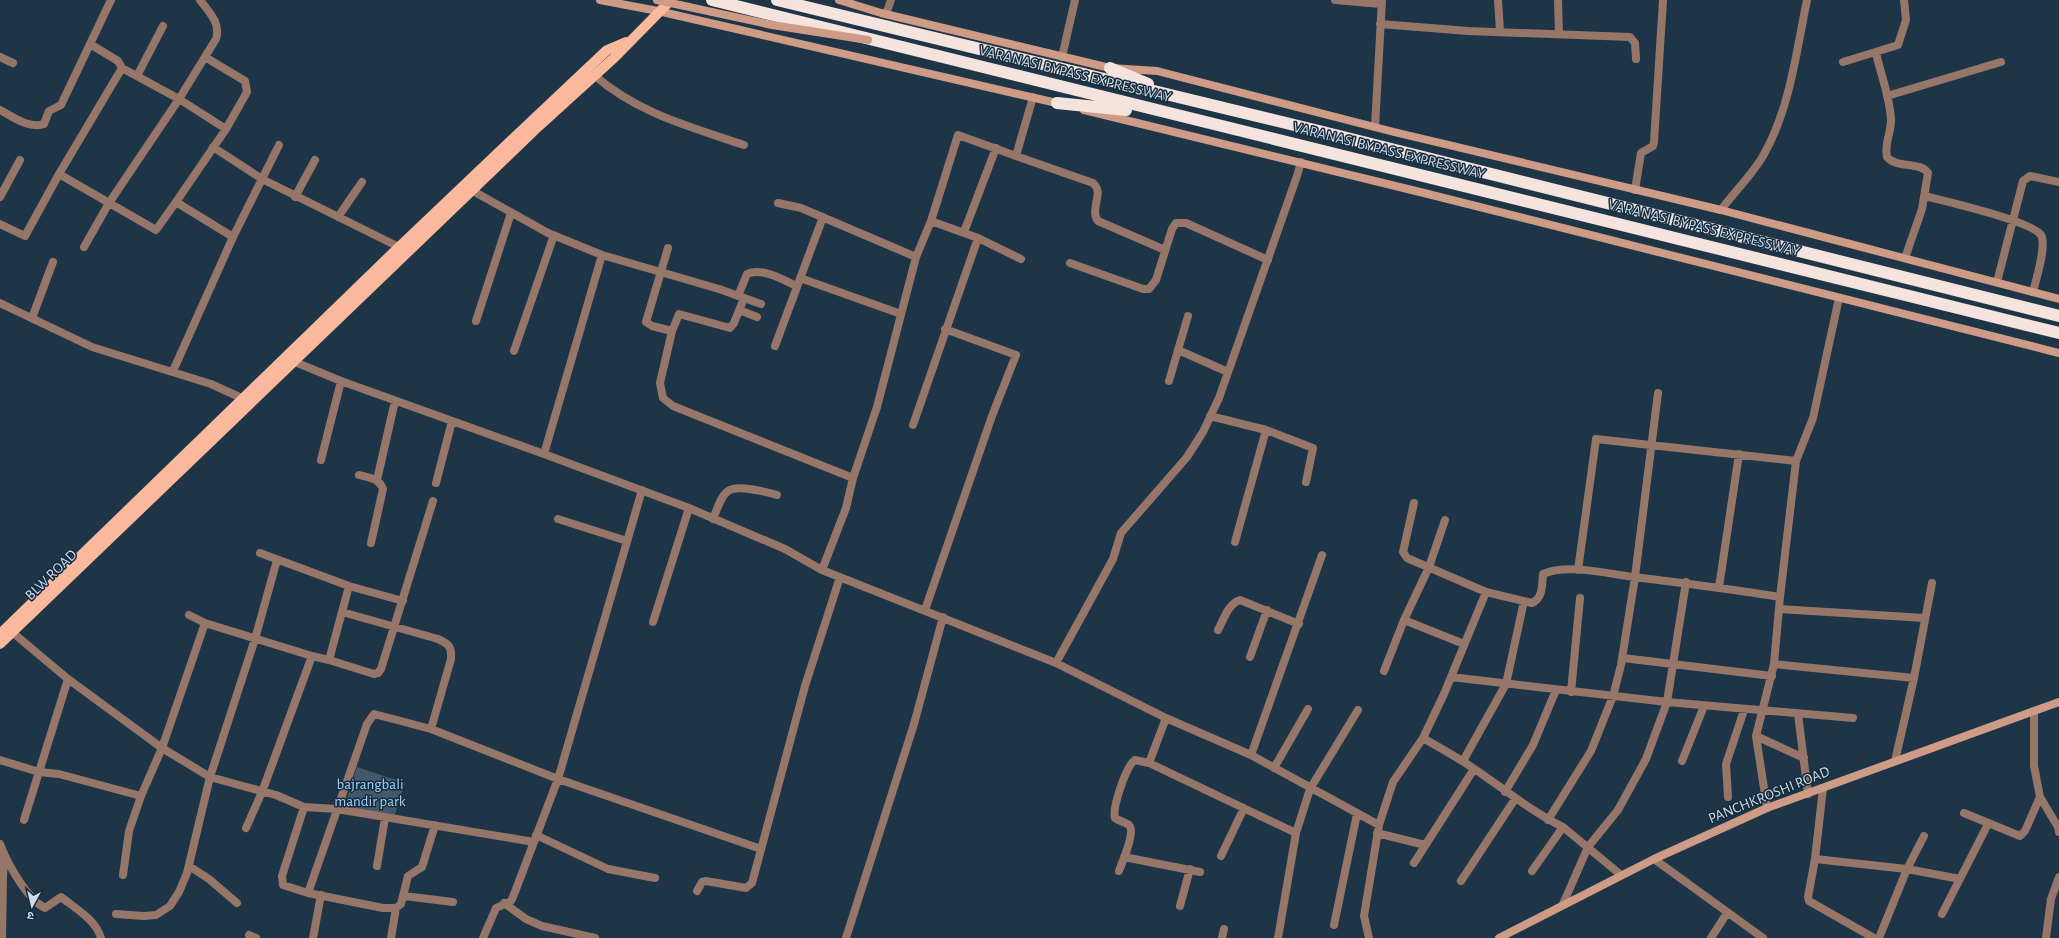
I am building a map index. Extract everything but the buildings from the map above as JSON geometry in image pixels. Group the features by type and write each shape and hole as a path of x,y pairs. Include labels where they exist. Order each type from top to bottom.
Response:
{"highway":[{"name":"VARANASI BYPASS EXPRESSWAY","path":"712,0 868,40 1054,84 2059,333"},
{"name":"VARANASI BYPASS EXPRESSWAY","path":"777,0 1515,180 2059,316"},
{"path":"1110,68 1178,97"},
{"path":"1057,103 1107,107 1183,117"}],"main road":[{"name":"BLW ROAD","path":"0,644 615,57 658,11 671,0"},
{"path":"0,632 400,246 608,50 630,40"}],"street":[{"path":"0,110 29,124 36,126 44,124 49,111 61,105 110,0"},
{"path":"84,247 109,203 179,98 216,39 218,30 213,17 200,0"},
{"path":"600,0 658,11 1033,97 1301,162 2059,354"},
{"path":"657,0 772,25 868,40"},
{"path":"839,0 886,14 1110,68 1157,71 1375,128 1721,210 2059,299"},
{"path":"886,14 891,0"},
{"path":"1062,56 1075,0"},
{"path":"1335,0 1381,2 1375,128"},
{"path":"1498,0 1500,31"},
{"path":"1558,0 1559,34"},
{"path":"1635,190 1641,153 1653,146 1654,142 1663,0"},
{"path":"1721,210 1761,158 1769,144 1789,92 1807,0"},
{"path":"1843,62 1898,45 1901,41 1906,20 1904,0"},
{"path":"1380,24 1630,37 1635,43 1636,59"},
{"path":"137,76 163,26"},
{"path":"90,44 118,61 122,68 179,98 226,129"},
{"path":"1876,53 1891,121 1886,149 1887,157 1892,162 1926,170 1928,178 1922,209 1905,258"},
{"path":"0,57 13,63"},
{"path":"59,174 156,230 226,129 248,92 245,81 205,57"},
{"path":"1888,102 2001,62"},
{"path":"0,224 25,236 59,174 122,68"},
{"path":"594,76 612,91 662,117 744,145"},
{"path":"1016,156 1033,97"},
{"path":"822,570 846,508 853,478 877,407 916,257 930,221 958,135 1093,183 1097,186 1098,190 1094,213 1098,221 1165,250"},
{"path":"173,371 233,237 278,145"},
{"path":"213,147 262,179 400,246"},
{"path":"964,232 996,148"},
{"path":"0,197 20,160"},
{"path":"295,196 315,160"},
{"path":"1056,663 1113,559 1121,533 1187,457 1210,416 1228,372 1301,162"},
{"path":"1997,282 2021,187 2026,177 2036,176 2059,182"},
{"path":"338,217 362,182"},
{"path":"473,191 510,213 554,235 602,255 761,304"},
{"path":"1925,196 2013,220 2036,230 2042,241 2042,251 2033,292"},
{"path":"176,202 233,237"},
{"path":"778,203 801,208 916,257"},
{"path":"476,321 510,213"},
{"path":"775,346 823,217"},
{"path":"930,221 964,232 1021,259"},
{"path":"1070,263 1143,289 1149,289 1156,280 1172,230 1176,223 1181,222 1201,229 1268,260"},
{"path":"514,351 554,235"},
{"path":"913,425 944,329 978,238"},
{"path":"668,248 646,322 652,326 672,331"},
{"path":"544,454 602,255"},
{"path":"32,318 53,262"},
{"path":"853,478 673,406 663,398 660,383 672,331 678,314 722,327 732,327 739,310 747,274 753,271 799,282 901,314"},
{"path":"1767,808 1756,736 1774,664 1778,609 1796,461 1813,418 1839,298"},
{"path":"0,303 92,347 211,384 252,404"},
{"path":"739,310 757,317"},
{"path":"1169,381 1188,316"},
{"path":"925,610 992,416 1016,355 944,329"},
{"path":"1178,350 1228,372"},
{"path":"295,362 341,381 689,508 785,549 822,570 1056,663 1166,718 1251,755 1357,814 1378,829 1425,845"},
{"path":"321,460 341,381"},
{"path":"1548,820 1591,751 1613,696 1622,658 1635,577 1658,393"},
{"path":"377,480 395,401"},
{"path":"1210,416 1266,430 1313,448 1306,482"},
{"path":"436,483 452,421"},
{"path":"1236,542 1266,430"},
{"path":"1578,570 1596,439 1796,461"},
{"path":"1720,587 1739,454"},
{"path":"359,475 377,480 383,489 371,543"},
{"path":"713,519 723,498 728,491 732,489 760,491 777,495"},
{"path":"483,938 496,908 511,901 513,897 558,779 642,490"},
{"path":"189,615 205,623 255,639 374,674 378,673 381,669 403,601 433,501"},
{"path":"1414,503 1403,552 1407,558 1486,592 1532,603 1537,601 1540,596 1543,574 1551,570 1578,570 1686,582 1780,597"},
{"path":"653,622 689,508"},
{"path":"558,519 627,541"},
{"path":"1384,671 1404,620 1429,567 1445,520"},
{"path":"260,553 350,586 403,601"},
{"path":"1251,755 1299,624 1322,555"},
{"path":"116,914 143,916 163,912 179,892 189,866 210,777 255,639 276,560"},
{"path":"697,891 702,882 706,881 746,888 750,886 805,686 840,577"},
{"path":"1563,904 1588,847 1618,810 1646,759 1667,702 1686,582"},
{"path":"1894,761 1914,678 1932,583"},
{"path":"329,660 350,586"},
{"path":"1369,938 1364,916 1378,829 1393,782 1423,738 1451,677 1486,592"},
{"path":"1571,692 1580,598"},
{"path":"1218,630 1230,608 1235,602 1240,600 1268,610 1299,624"},
{"path":"1463,761 1506,684 1524,601"},
{"path":"1778,609 1925,618"},
{"path":"1250,657 1268,610"},
{"path":"342,612 438,639 448,644 451,648 451,659 430,729"},
{"path":"846,938 914,724 943,617"},
{"path":"1404,620 1464,644"},
{"path":"122,875 129,831 141,796 162,748 205,623"},
{"path":"12,632 68,678 162,748 210,777 276,795 304,807 337,809 385,818 535,838 608,869 654,878"},
{"path":"246,828 262,792 312,656"},
{"path":"1622,658 1772,676"},
{"path":"1774,664 1914,678"},
{"path":"1451,677 1571,692 1704,706 1853,718"},
{"path":"24,820 68,678"},
{"path":"1505,792 1533,744 1556,690"},
{"name":"PANCHKROSHI ROAD","path":"1499,938 1563,904 1588,894 1621,875 1767,808 2059,702"},
{"path":"1682,762 1704,706"},
{"path":"1274,768 1308,709"},
{"path":"1278,938 1296,833 1310,789 1358,710"},
{"path":"1728,797 1726,764 1744,710"},
{"path":"2034,711 2034,766 2040,797 2058,827 2059,832"},
{"path":"308,893 370,717 374,714 430,729 558,779 761,849"},
{"path":"1798,714 1808,794"},
{"path":"1149,763 1166,718"},
{"path":"1756,736 1804,758"},
{"path":"1423,738 1463,761 1515,799 1548,820 1563,826 1621,875"},
{"path":"0,760 39,772 58,774 141,796"},
{"path":"1119,871 1131,838 1131,828 1115,818 1114,810 1130,763 1138,760 1149,763 1296,833"},
{"path":"1414,863 1474,769"},
{"path":"1823,788 1815,859 1808,901 1874,938"},
{"path":"1964,813 2015,835 2023,835 2040,797"},
{"path":"1461,881 1515,799"},
{"path":"304,807 282,876 283,885 308,893 383,908 396,908 401,904 408,876 422,867 425,861 435,824"},
{"path":"1221,856 1244,808"},
{"path":"1334,925 1357,814"},
{"path":"377,866 385,818"},
{"path":"1942,914 1988,824"},
{"path":"1532,871 1563,826"},
{"path":"1879,938 1907,869 1924,836"},
{"path":"0,844 4,855 36,904 44,908 61,897 92,922 100,931 101,938"},
{"path":"2,938 2,876 4,855"},
{"path":"1124,857 1200,872"},
{"path":"1654,859 1763,938"},
{"path":"1815,859 1907,869 1960,879"},
{"path":"189,866 209,879 237,903"},
{"path":"1180,906 1190,869"},
{"path":"2046,938 2051,899 2059,876"},
{"path":"313,938 321,895"},
{"path":"404,896 453,902"},
{"path":"504,903 526,919 542,926 594,938"},
{"path":"391,938 396,908"},
{"path":"1711,938 1727,913"},
{"path":"1222,938 1224,928"}],"green space":[{"name":"bajrangbali mandir park","path":"357,767 405,783 394,817 344,809"}]}
